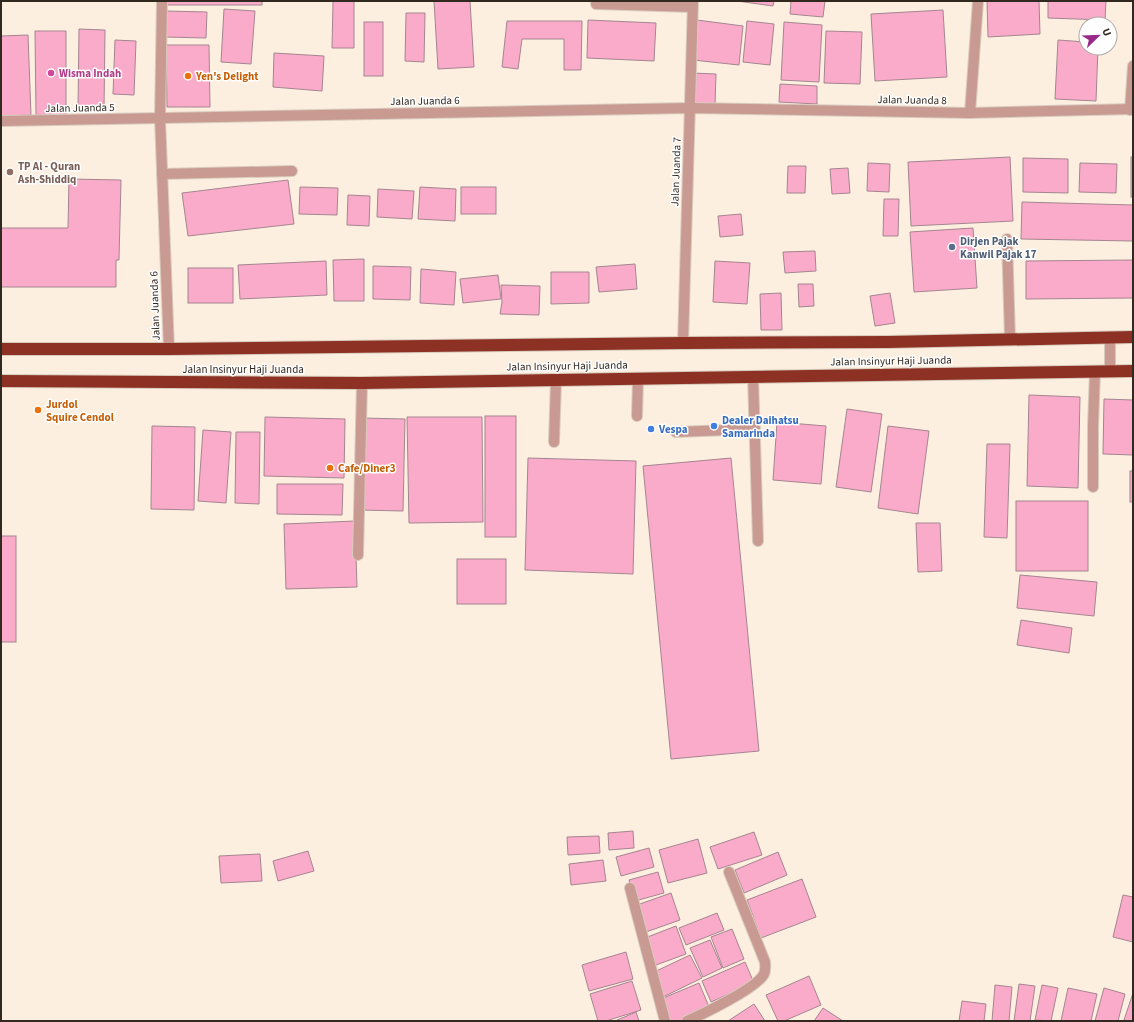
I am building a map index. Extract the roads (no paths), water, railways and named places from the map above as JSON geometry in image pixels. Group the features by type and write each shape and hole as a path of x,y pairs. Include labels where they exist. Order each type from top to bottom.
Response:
{"highway":[{"name":"Jalan Insinyur Haji Juanda","path":"1,349 169,350 683,343 880,342 1133,337"},
{"name":"Jalan Insinyur Haji Juanda","path":"1,381 362,383 1133,371"}],"street":[{"name":"Jalan Juanda 6","path":"162,1 160,118 169,350"},
{"path":"970,113 978,1"},
{"path":"596,4 692,4"},
{"name":"Jalan Juanda 7","path":"683,343 692,4"},
{"path":"1131,110 1133,66"},
{"name":"Jalan Juanda 6","path":"160,118 690,108"},
{"name":"Jalan Juanda 8","path":"690,108 970,113 1131,110"},
{"name":"Jalan Juanda 5","path":"1,121 160,118"},
{"path":"162,174 292,171"},
{"path":"1007,239 1010,339"},
{"path":"1110,338 1110,371"},
{"path":"1093,487 1093,427 1096,371"},
{"path":"754,376 758,541"},
{"path":"637,416 638,378"},
{"path":"554,442 556,380"},
{"path":"358,555 362,383"},
{"path":"676,432 755,429"},
{"path":"687,1021 716,1008 758,981 764,974 765,962 729,872"},
{"path":"630,888 665,1021"}],"place":[{"name":"Wisma Indah","path":"51,73"},
{"name":"Yen's Delight","path":"188,76"},
{"name":"TP Al - Quran Ash-Shiddiq","path":"10,172"},
{"name":"Dirjen Pajak Kanwil Pajak 17","path":"952,247"},
{"name":"Jurdol Squire Cendol","path":"38,410"},
{"name":"Dealer Daihatsu Samarinda","path":"714,426"},
{"name":"Vespa","path":"651,429"},
{"name":"Cafe/Diner3","path":"330,468"}]}
